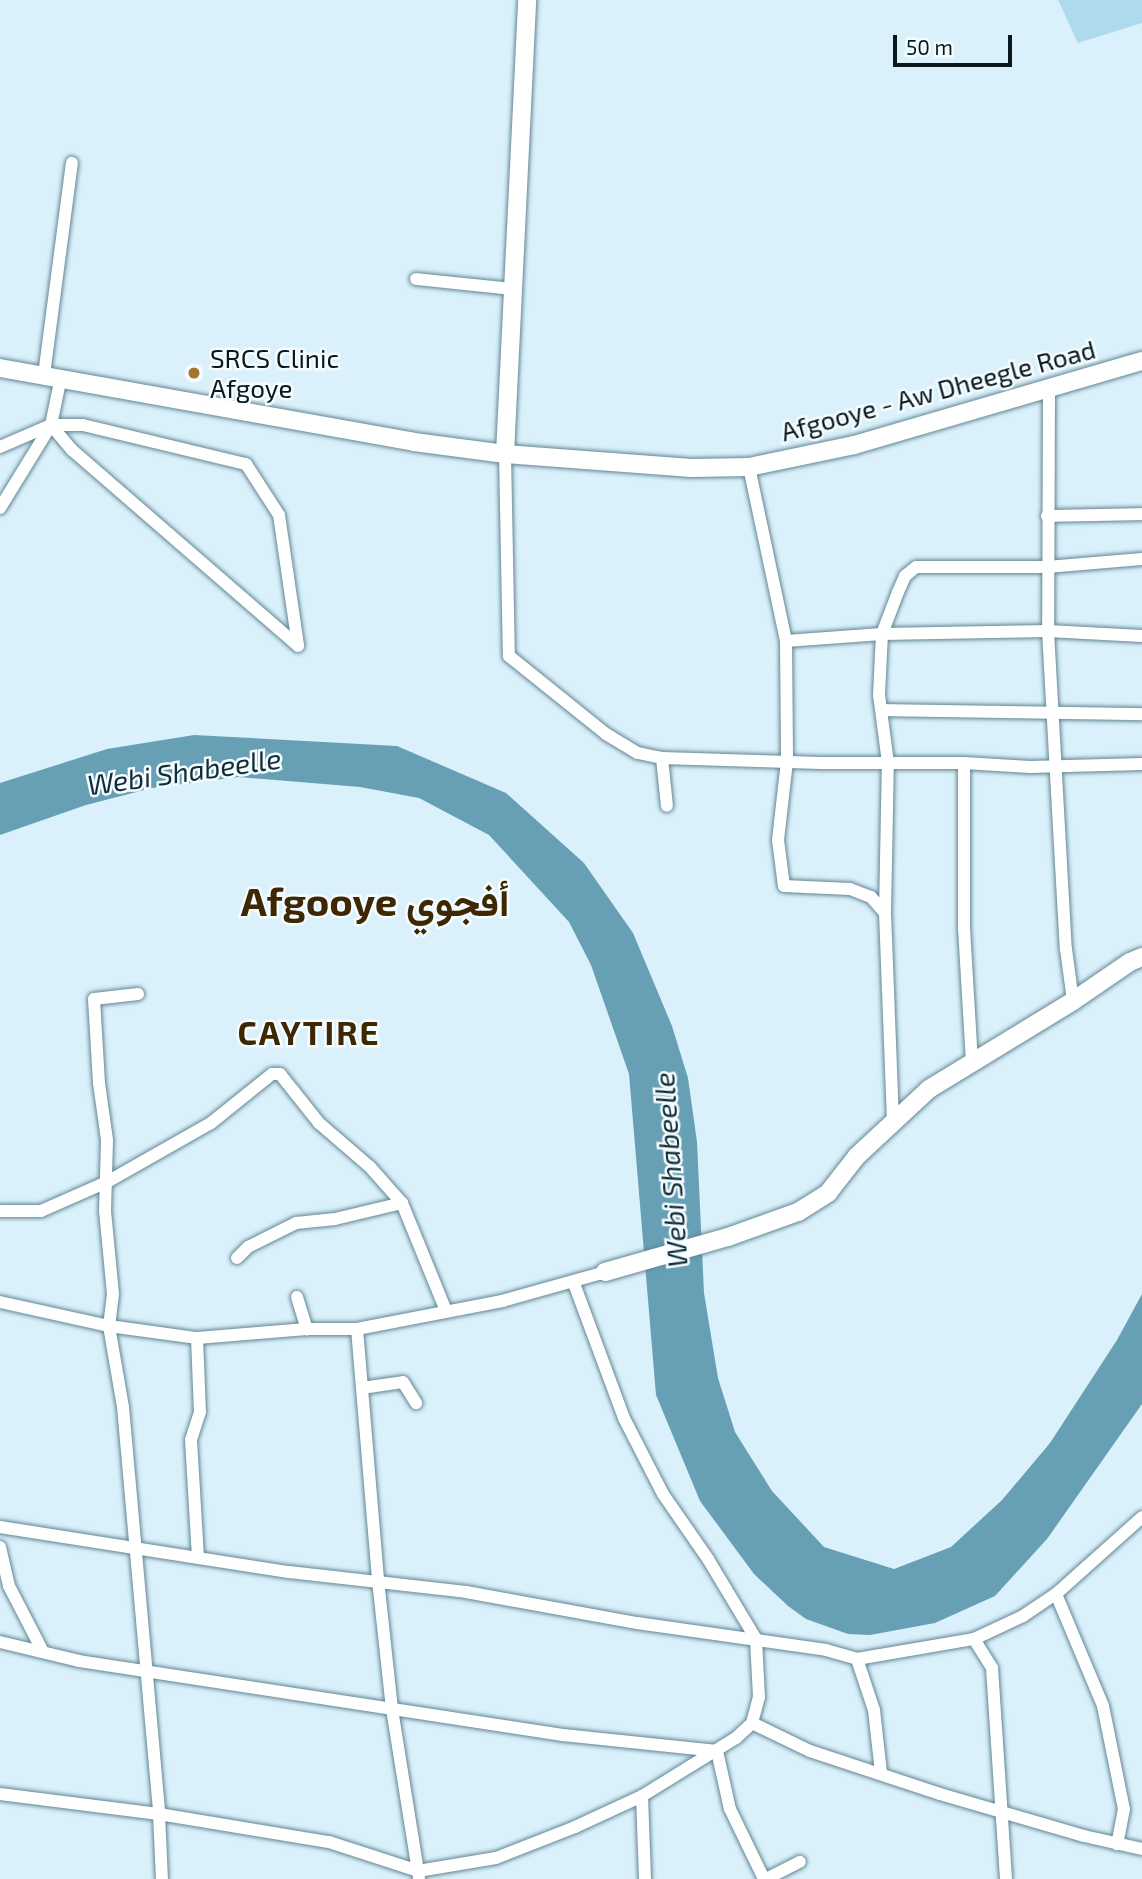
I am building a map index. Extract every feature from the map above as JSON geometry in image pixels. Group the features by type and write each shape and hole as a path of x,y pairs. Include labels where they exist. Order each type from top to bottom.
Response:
{"main road":[{"path":"505,454 527,0"},
{"name":"Afgooye - Aw Dheegle Road","path":"0,368 414,442 505,454 691,468 749,467 854,445 1142,360"},
{"path":"605,1272 728,1237 798,1212 828,1193 857,1156 929,1089 1142,957"}],"street":[{"path":"0,508 51,425 52,376 72,163"},
{"path":"416,279 513,289"},
{"path":"1049,388 1048,631 1066,949 1073,1001"},
{"path":"0,447 51,425 83,425 246,464 279,515 298,646 72,450 51,425"},
{"path":"505,454 509,656 606,734 638,752 662,758 787,761 1056,766 1142,764"},
{"path":"749,467 786,641 787,761 778,840 783,886 850,889 872,897 885,913"},
{"path":"1047,516 1142,514"},
{"path":"893,1121 885,913 888,763 879,695 882,634 905,576 916,567 1047,567 1142,559"},
{"path":"786,641 882,634 1048,631 1142,636"},
{"path":"883,710 1142,714"},
{"path":"662,758 667,806"},
{"path":"964,763 964,928 972,1061"},
{"path":"138,994 94,999 107,1140 105,1211 113,1294 110,1326 123,1407 159,1814 162,1879"},
{"path":"0,1210 41,1210 107,1182 211,1123 272,1074 280,1074 318,1122 370,1167 402,1203 446,1311"},
{"path":"237,1258 248,1247 296,1223 335,1219 402,1203"},
{"path":"0,1302 110,1326 197,1338 307,1329 357,1329 502,1301 605,1272"},
{"path":"0,1794 159,1814 329,1842 415,1876 496,1858 575,1827 642,1796 717,1751 752,1723 759,1697 755,1639 652,1472 624,1418 573,1281"},
{"path":"297,1297 307,1329"},
{"path":"357,1329 369,1505 392,1709 415,1876"},
{"path":"197,1338 200,1412 191,1440 198,1558"},
{"path":"362,1388 403,1382 416,1403"},
{"path":"0,1527 289,1573 378,1580 466,1592 637,1623 826,1650 857,1659 974,1639 1023,1616 1056,1594 1142,1517"},
{"path":"0,1547 9,1586 43,1652"},
{"path":"1056,1594 1103,1706 1124,1809 1117,1844"},
{"path":"974,1639 992,1668 1006,1879"},
{"path":"0,1642 146,1672 563,1735 717,1751"},
{"path":"857,1659 874,1710 881,1772"},
{"path":"752,1723 810,1751 1002,1813 1142,1849"},
{"path":"717,1751 730,1809 765,1879 800,1863"},
{"path":"642,1796 645,1879"}],"shaded area":[{"path":"1058,0 1142,0 1142,23 1078,43"}],"water":[{"name":"Webi Shabeelle","path":"194,735 397,746 506,793 584,863 633,933 672,1026 688,1078 697,1142 704,1293 718,1378 735,1432 772,1491 824,1547 894,1569 951,1547 1002,1500 1050,1443 1117,1340 1142,1294 1142,1404 1047,1539 995,1596 935,1623 870,1635 848,1634 806,1619 788,1606 754,1574 700,1501 656,1395 629,1074 591,965 569,922 489,835 419,798 360,787 238,777 152,788 86,805 0,835 0,783 107,749"}],"place":[{"name":"SRCS Clinic Afgoye","path":"194,373"}],"district":[{"name":"Afgooye أفجوي","path":"375,900"},
{"name":"CAYTIRE","path":"309,1033"}]}
